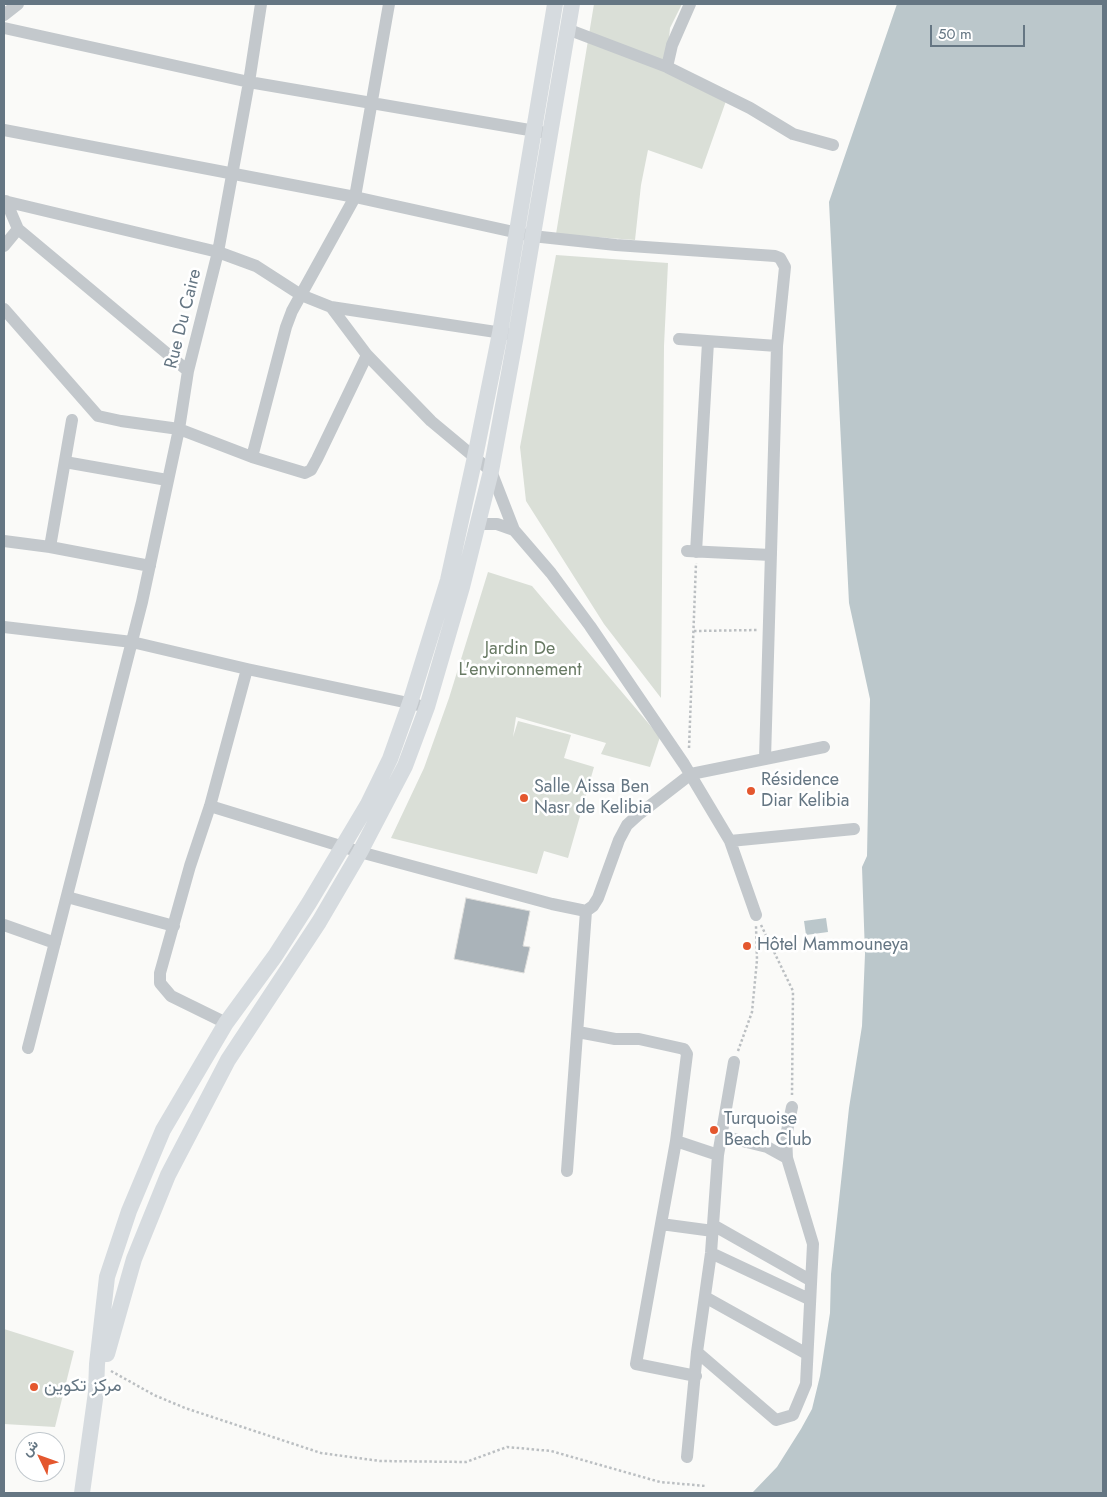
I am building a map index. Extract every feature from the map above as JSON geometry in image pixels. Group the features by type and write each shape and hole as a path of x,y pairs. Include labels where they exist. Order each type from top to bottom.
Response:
{"main road":[{"path":"96,1392 134,1259 168,1175 228,1060 314,931 360,852 405,766 427,707 462,587 491,471 508,334 516,231 555,4"},
{"path":"82,1493 96,1392 97,1364 107,1277 129,1211 163,1130 226,1023 275,956 342,847 390,759 410,703 448,580 475,457 532,236 572,4"}],"street":[{"path":"4,15 18,4"},
{"name":"Rue Du Caire","path":"28,1048 150,566 179,429 188,371 218,252 250,82 261,4"},
{"path":"252,457 286,326 355,197 389,4"},
{"path":"667,67 672,45 690,4"},
{"path":"4,28 250,82 551,133"},
{"path":"567,29 667,67 750,108 793,134 833,145"},
{"path":"4,130 355,197 532,236 616,245 756,254 780,258 785,267 777,346 765,759"},
{"path":"5,201 218,252 263,270 301,295 332,307 508,334"},
{"path":"5,201 18,229 188,371"},
{"path":"4,246 18,229"},
{"path":"332,307 367,355 431,421 491,471 514,530 551,573 590,626 688,769 730,841 756,915"},
{"path":"4,309 98,416 179,429 297,472 305,473 311,470 367,355"},
{"path":"679,339 777,346"},
{"path":"708,342 692,552 771,555"},
{"path":"50,547 72,420"},
{"path":"66,462 167,480"},
{"path":"478,524 497,524 514,530"},
{"path":"4,541 50,547 150,566"},
{"path":"4,627 132,642 247,669 427,707"},
{"path":"226,1023 171,996 160,983 160,973 190,866 210,806 247,669"},
{"path":"210,806 342,847 552,904 586,911 593,906 598,898 619,840 627,825 688,769 765,759 824,747"},
{"path":"730,841 854,829"},
{"path":"67,897 174,926"},
{"path":"568,1171 586,911"},
{"path":"4,925 55,943"},
{"path":"578,1032 615,1039 640,1040 684,1049 687,1054 676,1141 636,1364 696,1376"},
{"path":"687,1457 697,1352 711,1253 718,1155 734,1062"},
{"path":"697,1352 776,1420 793,1415 806,1384 812,1244 787,1158 786,1136 792,1107"},
{"path":"722,1136 767,1147 787,1158"},
{"path":"676,1141 718,1155"},
{"path":"661,1224 713,1228 810,1280"},
{"path":"711,1253 809,1299"},
{"path":"704,1297 807,1354"}],"path":[{"path":"688,769 694,631 692,552"},
{"path":"694,631 768,629"},
{"path":"734,1062 752,1012 758,960 756,915"},
{"path":"756,915 793,991 792,1107"},
{"path":"104,1367 154,1395 185,1408 321,1453 380,1461 466,1462 507,1447 551,1452 660,1482 706,1486"}],"green space":[{"path":"594,4 682,4 670,28 666,70 726,101 702,169 648,150 641,185 635,240 556,234"},
{"path":"556,255 668,263 664,346 661,698 604,624 526,501 520,447"},
{"name":"Jardin De L'environnement","path":"488,572 532,586 660,737 650,767 601,754 606,743 516,717 513,737 518,721 571,735 564,758 594,767 568,858 544,851 537,874 391,838 424,768 449,698"},
{"name":"مركز تكوين","path":"4,1329 74,1351 55,1427 4,1424"}],"shaded area":[{"path":"897,4 1103,4 1103,1493 752,1493 777,1467 801,1429 812,1409 820,1376 830,1313 831,1274 849,1108 862,1026 865,954 862,867 867,856 870,699 849,603 829,202"},
{"path":"826,918 828,932 806,935 804,921"}],"building":[{"path":"466,898 530,911 523,946 530,947 524,973 454,959"}],"place":[{"name":"Résidence Diar Kelibia","path":"751,791"},
{"name":"Salle Aissa Ben Nasr de Kelibia","path":"524,798"},
{"name":"Hôtel Mammouneya","path":"747,946"},
{"name":"Turquoise Beach Club","path":"714,1130"},
{"name":"مركز تكوين","path":"34,1387"}]}
